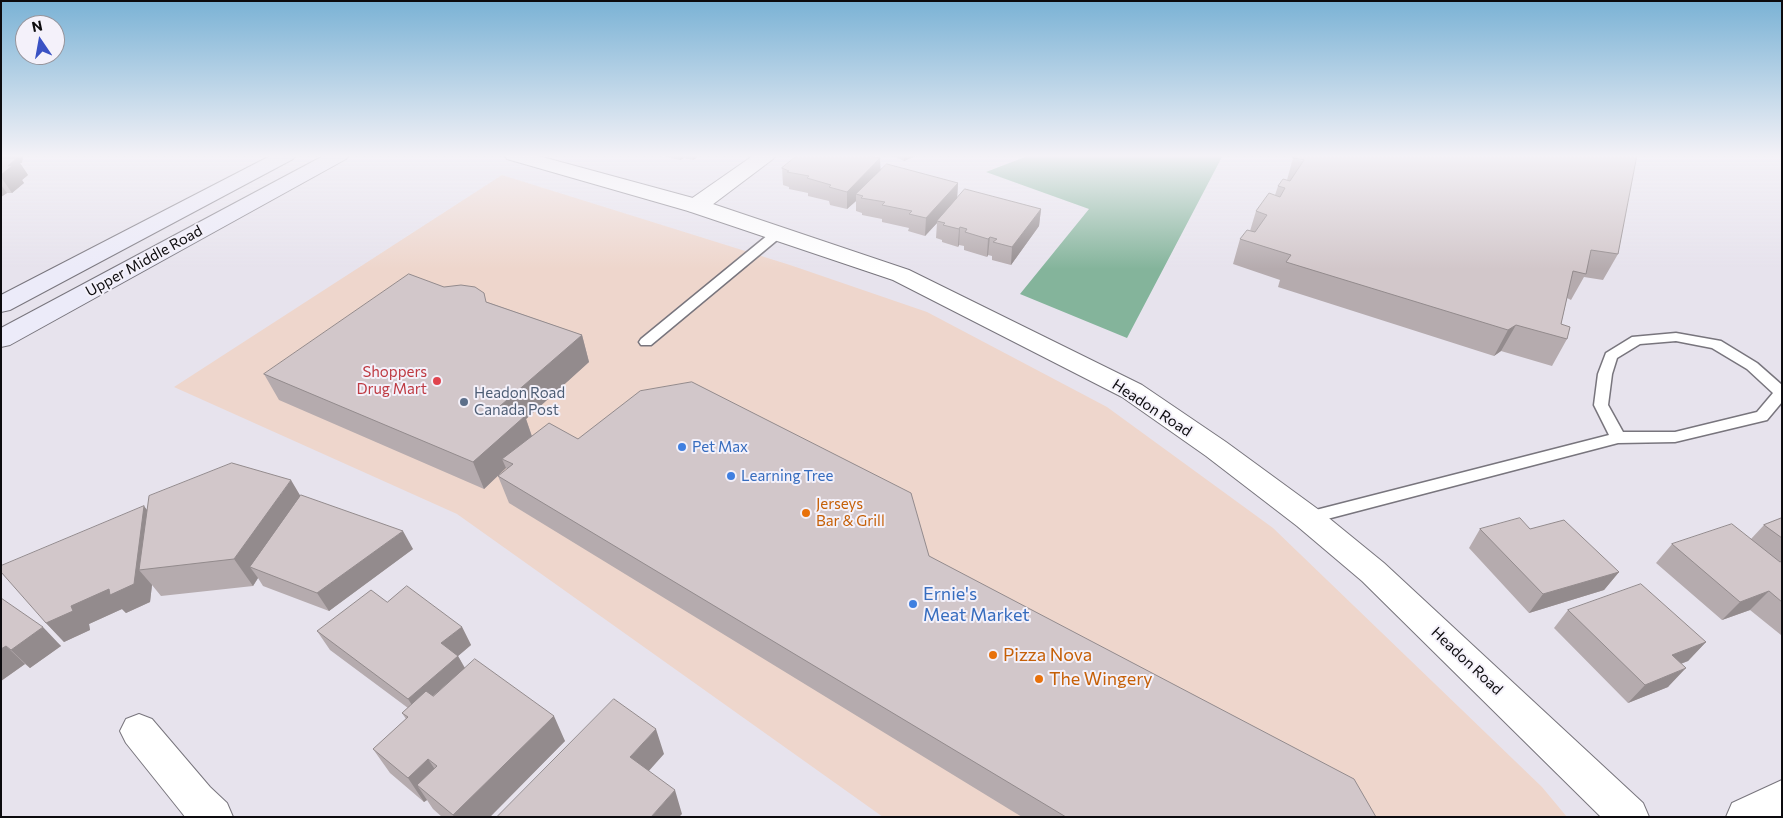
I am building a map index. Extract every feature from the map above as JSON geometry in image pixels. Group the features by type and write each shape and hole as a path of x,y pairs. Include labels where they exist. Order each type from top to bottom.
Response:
{"main road":[{"name":"Upper Middle Road","path":"1,305 213,193"},
{"name":"Upper Middle Road","path":"1,339 269,193"}],"street":[{"name":"Headon Road","path":"650,193 696,206 901,275 1132,391 1216,449 1308,518 1372,572 1629,817"},
{"path":"696,206 714,193"},
{"path":"139,731 196,800 213,817"},
{"path":"1746,817 1782,799"}],"lane":[{"path":"646,342 778,234"},
{"path":"1308,518 1618,438 1675,437 1762,416 1781,394 1752,366 1716,344 1676,337 1637,340 1611,356 1605,374 1601,405 1618,438"}],"shaded area":[{"path":"474,193 560,193 790,265 927,312 1107,407 1273,528 1542,787 1567,817 883,817 457,514 174,387"}],"green space":[{"path":"1045,193 1203,193 1127,338 1020,294 1089,209"}],"building":[{"path":"949,193 926,218 909,214 912,211 882,205 885,202 861,198 863,196 856,194"},
{"path":"961,193 981,193 1041,209 1012,247 993,242 997,239 990,237 988,239 965,232 967,229 943,225 945,223 937,221"},
{"path":"1269,193 1280,197 1282,193 1630,193 1618,254 1591,250 1586,274 1573,271 1561,324 1570,327 1567,339 1516,325 1508,330 1286,262 1291,255 1240,239 1247,230 1255,232 1267,215 1256,211"},
{"name":"Shoppers Drug Mart","path":"409,274 444,287 461,285 475,287 484,293 486,302 582,335 500,406 525,416 473,462 264,374"},
{"path":"692,382 911,493 929,556 1354,779 1376,817 1066,817 498,476 513,464 502,459 549,423 578,439 640,391"},
{"path":"232,463 291,480 234,559 139,570 149,496"},
{"path":"301,495 403,531 317,593 250,567"},
{"path":"144,506 134,584 110,595 109,589 71,606 73,611 46,623 1,572 1,566"},
{"path":"1520,518 1530,529 1564,520 1619,572 1543,594 1480,529"},
{"path":"1782,518 1782,538 1764,525"},
{"path":"1732,524 1780,562 1782,561 1782,602 1769,591 1740,602 1672,544"},
{"path":"1641,584 1706,642 1672,655 1686,668 1645,685 1568,610"},
{"path":"407,586 462,627 441,643 458,656 408,699 317,631 371,590 387,602"},
{"path":"1,598 43,627 11,650 6,646 1,649"},
{"path":"475,659 554,716 453,815 417,785 437,766 428,759 408,778 373,749 408,717 402,713 426,691 433,696"},
{"path":"614,699 656,729 630,757 675,790 651,817 497,817"}],"place":[{"name":"Shoppers Drug Mart","path":"437,381"},
{"name":"Headon Road Canada Post","path":"464,402"},
{"name":"Pet Max","path":"682,447"},
{"name":"Learning Tree","path":"731,476"},
{"name":"Jerseys Bar & Grill","path":"806,513"},
{"name":"Ernie's Meat Market","path":"913,604"},
{"name":"Pizza Nova","path":"993,655"},
{"name":"The Wingery","path":"1039,679"}]}
